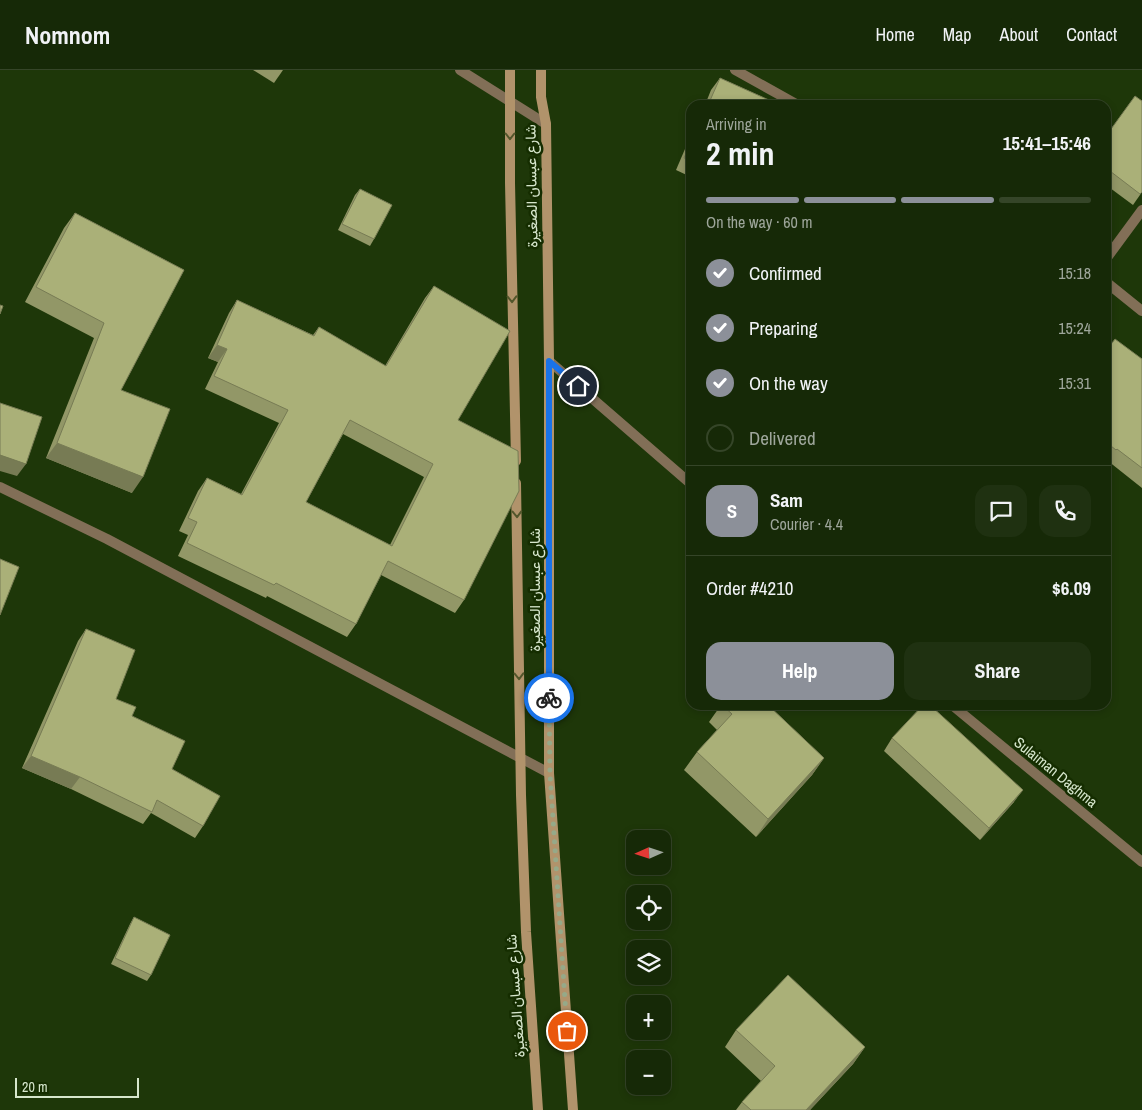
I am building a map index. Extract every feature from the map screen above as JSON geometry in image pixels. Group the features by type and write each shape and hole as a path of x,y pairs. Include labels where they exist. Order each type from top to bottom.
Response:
{"main road":[{"name":"شارع عبسان الصغيرة","path":"510,70 510,184 520,758 526,932 538,1110"},
{"name":"شارع عبسان الصغيرة","path":"541,70 541,97 546,124 549,361 550,773 573,1110"}],"street":[{"path":"460,70 546,124"},
{"path":"736,70 789,100"},
{"path":"1111,252 1142,210"},
{"path":"1111,286 1142,311"},
{"path":"549,361 686,480"},
{"path":"0,487 108,539 550,773"},
{"name":"Sulaiman Daghma","path":"958,710 1142,862"}],"building":[{"path":"720,78 769,100 710,100"},
{"path":"1135,96 1142,101 1142,192 1140,194 1111,172 1111,129"},
{"path":"360,189 392,205 374,239 342,224"},
{"path":"75,213 184,270 121,390 170,409 143,477 57,443 104,323 36,287"},
{"path":"434,286 510,331 458,420 518,451 519,491 464,600 388,561 356,624 276,583 274,585 187,543 197,522 188,518 207,478 242,495 288,410 214,376 227,349 217,345 237,300 314,336 319,327 386,366","holes":["350,420 433,464 392,546 306,502"]},
{"path":"1115,339 1142,359 1142,468 1111,446 1111,344"},
{"path":"0,403 42,417 26,464 0,455"},
{"path":"0,559 19,567 0,615"},
{"path":"86,629 135,650 116,699 136,707 132,716 185,741 172,769 220,796 203,826 157,800 152,812 80,777 31,756"},
{"path":"728,710 773,710 824,758 768,819 697,752 732,714"},
{"path":"918,710 935,710 1023,790 989,828 892,738"},
{"path":"134,917 170,935 151,975 115,958"},
{"path":"788,975 865,1047 806,1110 751,1110 742,1102 775,1066 736,1030"}],"way so far":[{"path":"549,698 550,773 567,1031"}],"route":[{"path":"549,698 549,361 578,386"}]}
